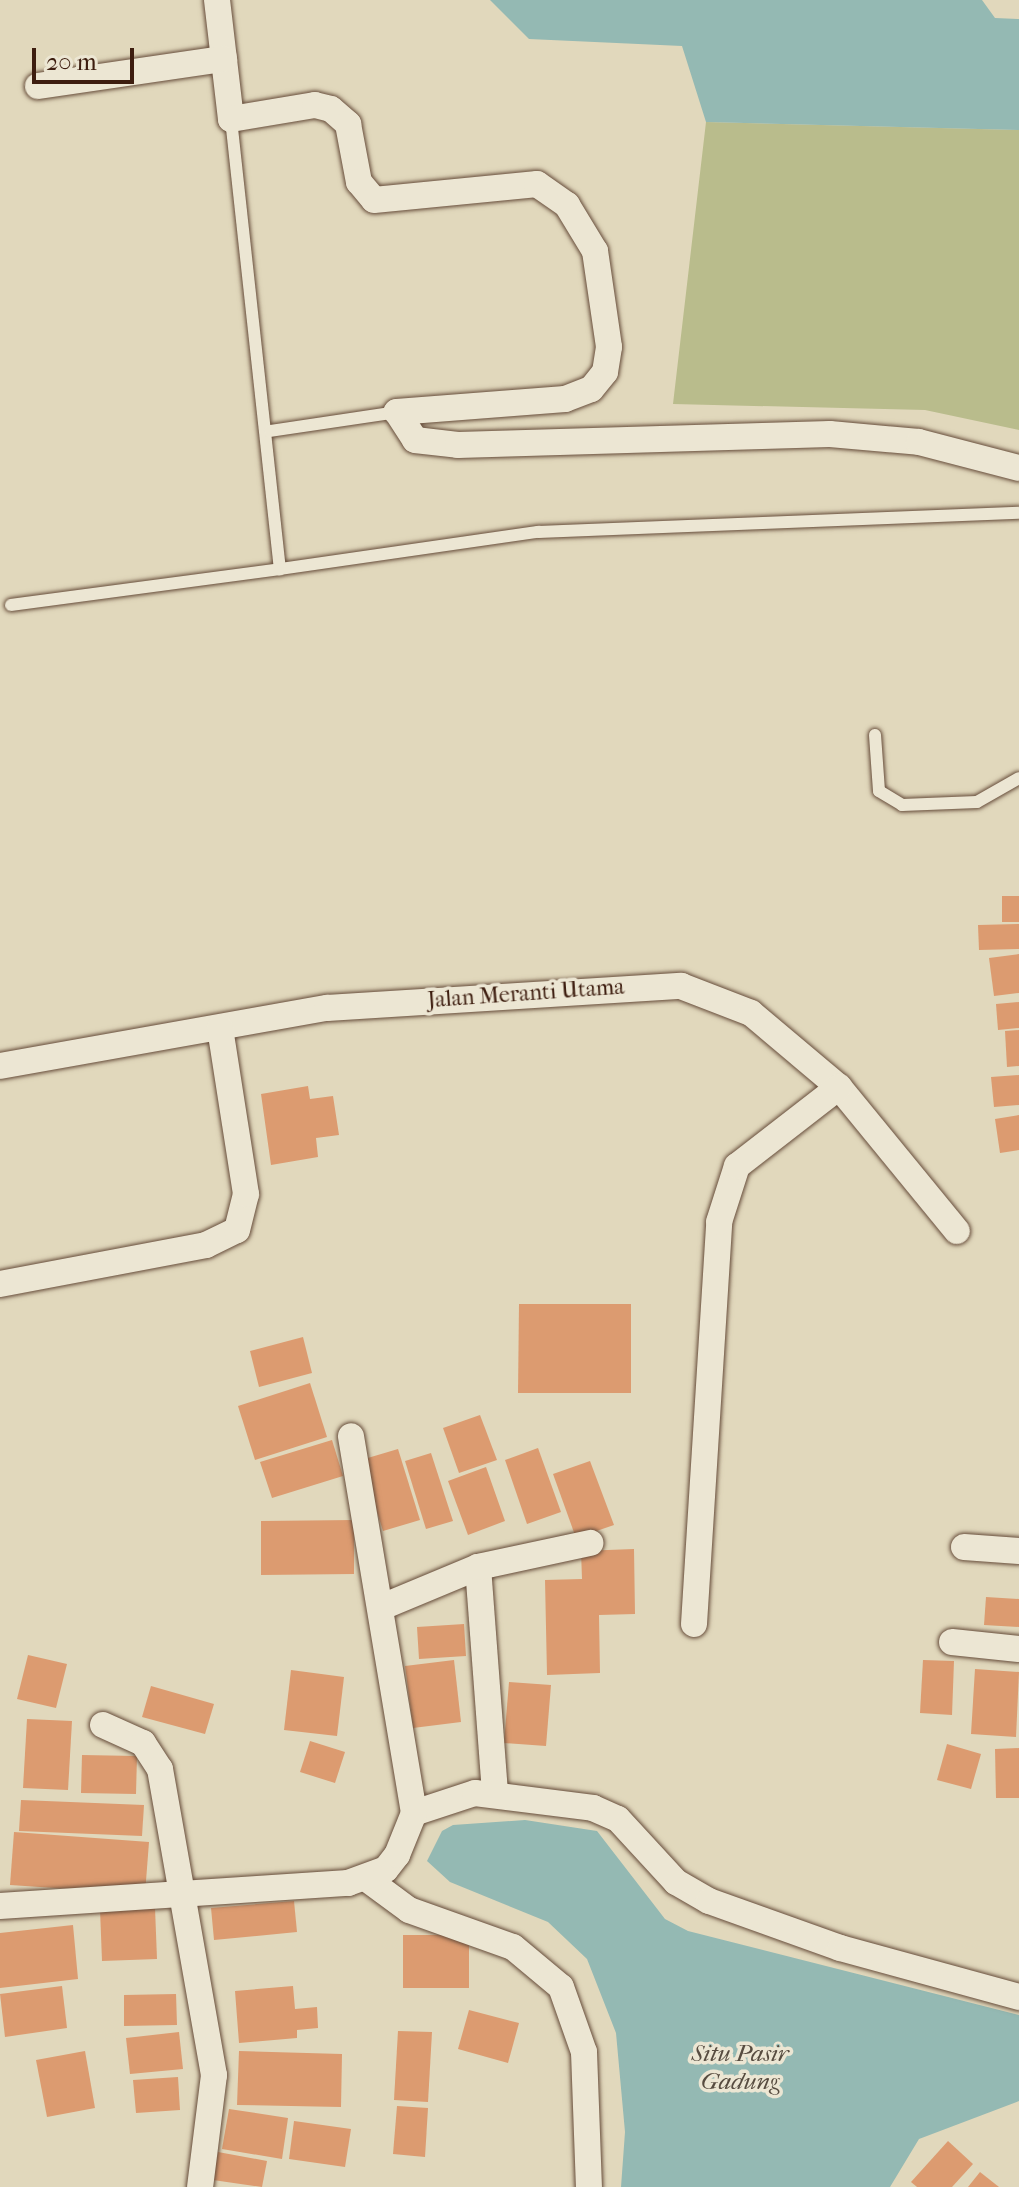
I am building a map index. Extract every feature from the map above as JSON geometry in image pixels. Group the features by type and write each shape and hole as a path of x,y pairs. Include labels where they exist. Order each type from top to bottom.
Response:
{"street":[{"path":"217,0 231,119 315,105 331,109 348,124 359,182 374,200 521,182 553,192 577,218 595,251 607,311 605,372 591,389 565,399 397,412 405,433 425,443 830,434 919,442 1019,468"},
{"path":"38,86 224,59"},
{"name":"Jalan Meranti Utama","path":"0,1066 327,1008 681,986 751,1013 839,1087 957,1231"},
{"path":"0,1284 206,1245 237,1230 246,1194 220,1028"},
{"path":"694,1624 719,1222 737,1166 839,1087"},
{"path":"0,1906 367,1879 397,1855 414,1813 351,1436"},
{"path":"382,1607 478,1567 590,1543"},
{"path":"964,1547 1019,1551"},
{"path":"478,1567 495,1793"},
{"path":"952,1642 1019,1649"},
{"path":"103,1725 143,1743 160,1769 185,1894 214,2075 200,2187"},
{"path":"414,1813 495,1793 563,1800 618,1819 676,1882 709,1901 840,1948 1019,1997"},
{"path":"367,1879 409,1910 513,1947 561,1987 589,2092 589,2187"}],"lane":[{"path":"231,119 270,431 280,569"},
{"path":"270,431 397,412"},
{"path":"11,605 538,532 1019,513"},
{"path":"875,735 879,791 902,805 977,802 1019,778"}],"green space":[{"path":"706,122 1019,130 1019,430 925,410 673,404"}],"water":[{"path":"490,0 982,0 995,18 1019,19 1019,130 706,122 682,46 529,39"},
{"name":"Situ Pasir Gadung","path":"525,1820 597,1831 665,1919 688,1931 1019,2015 1019,2101 919,2139 890,2187 621,2187 625,2132 616,2033 587,1959 548,1922 450,1882 427,1861 442,1831 453,1825"}],"building":[{"path":"1002,896 1019,896 1019,922 1002,922"},
{"path":"1019,924 1019,949 979,950 978,925"},
{"path":"1019,954 1019,993 994,996 989,958"},
{"path":"1019,1002 1019,1028 998,1030 996,1004"},
{"path":"1019,1030 1019,1066 1007,1067 1005,1031"},
{"path":"1019,1075 1019,1105 994,1107 991,1077"},
{"path":"308,1086 310,1099 333,1096 339,1135 316,1138 318,1157 271,1165 261,1094"},
{"path":"1019,1115 1019,1150 1000,1153 995,1119"},
{"path":"519,1304 631,1304 631,1393 518,1393"},
{"path":"303,1337 312,1373 259,1387 250,1351"},
{"path":"310,1383 327,1437 255,1460 238,1406"},
{"path":"480,1415 497,1460 459,1473 443,1428"},
{"path":"332,1440 343,1476 272,1498 260,1462"},
{"path":"538,1448 561,1512 527,1524 505,1460"},
{"path":"398,1449 420,1520 383,1531 361,1460"},
{"path":"431,1453 453,1521 426,1529 405,1461"},
{"path":"590,1461 614,1525 576,1538 553,1474"},
{"path":"486,1467 505,1521 468,1535 448,1481"},
{"path":"354,1520 354,1574 261,1575 261,1521"},
{"path":"634,1549 635,1614 599,1615 600,1673 547,1675 545,1580 582,1579 581,1551"},
{"path":"986,1597 1019,1599 1019,1627 984,1625"},
{"path":"464,1624 466,1656 419,1659 417,1627"},
{"path":"28,1655 67,1664 56,1708 17,1699"},
{"path":"454,1660 461,1722 413,1728 405,1666"},
{"path":"923,1660 954,1661 952,1715 920,1713"},
{"path":"975,1669 1019,1672 1016,1737 971,1734"},
{"path":"291,1670 344,1677 337,1736 284,1730"},
{"path":"509,1682 551,1685 546,1746 504,1743"},
{"path":"151,1686 214,1704 205,1734 142,1717"},
{"path":"27,1719 72,1721 68,1790 23,1788"},
{"path":"310,1741 345,1752 335,1783 300,1772"},
{"path":"947,1744 981,1754 971,1789 937,1780"},
{"path":"1019,1748 1019,1798 996,1798 995,1749"},
{"path":"82,1755 137,1756 136,1794 81,1793"},
{"path":"21,1800 144,1805 142,1836 19,1831"},
{"path":"14,1832 149,1842 145,1894 10,1885"},
{"path":"294,1901 297,1932 214,1940 211,1908"},
{"path":"155,1908 157,1959 102,1961 100,1909"},
{"path":"73,1925 78,1979 0,1988 0,1933"},
{"path":"403,1935 469,1935 469,1988 403,1988"},
{"path":"62,1986 67,2028 5,2037 0,1994"},
{"path":"293,1986 295,2009 317,2007 318,2028 297,2030 297,2038 239,2043 235,1991"},
{"path":"176,1994 177,2025 124,2026 124,1995"},
{"path":"469,2010 519,2023 508,2063 458,2049"},
{"path":"398,2031 432,2032 428,2102 394,2100"},
{"path":"179,2032 183,2069 130,2074 126,2038"},
{"path":"85,2051 95,2108 47,2117 36,2060"},
{"path":"239,2051 342,2054 341,2107 237,2105"},
{"path":"178,2077 180,2110 136,2113 133,2080"},
{"path":"397,2106 428,2108 425,2157 393,2154"},
{"path":"229,2109 288,2118 282,2159 222,2149"},
{"path":"294,2121 351,2129 345,2167 289,2159"},
{"path":"948,2141 973,2164 952,2187 917,2187 911,2182"},
{"path":"218,2152 267,2161 262,2187 213,2180"},
{"path":"980,2172 999,2187 968,2187"}]}
